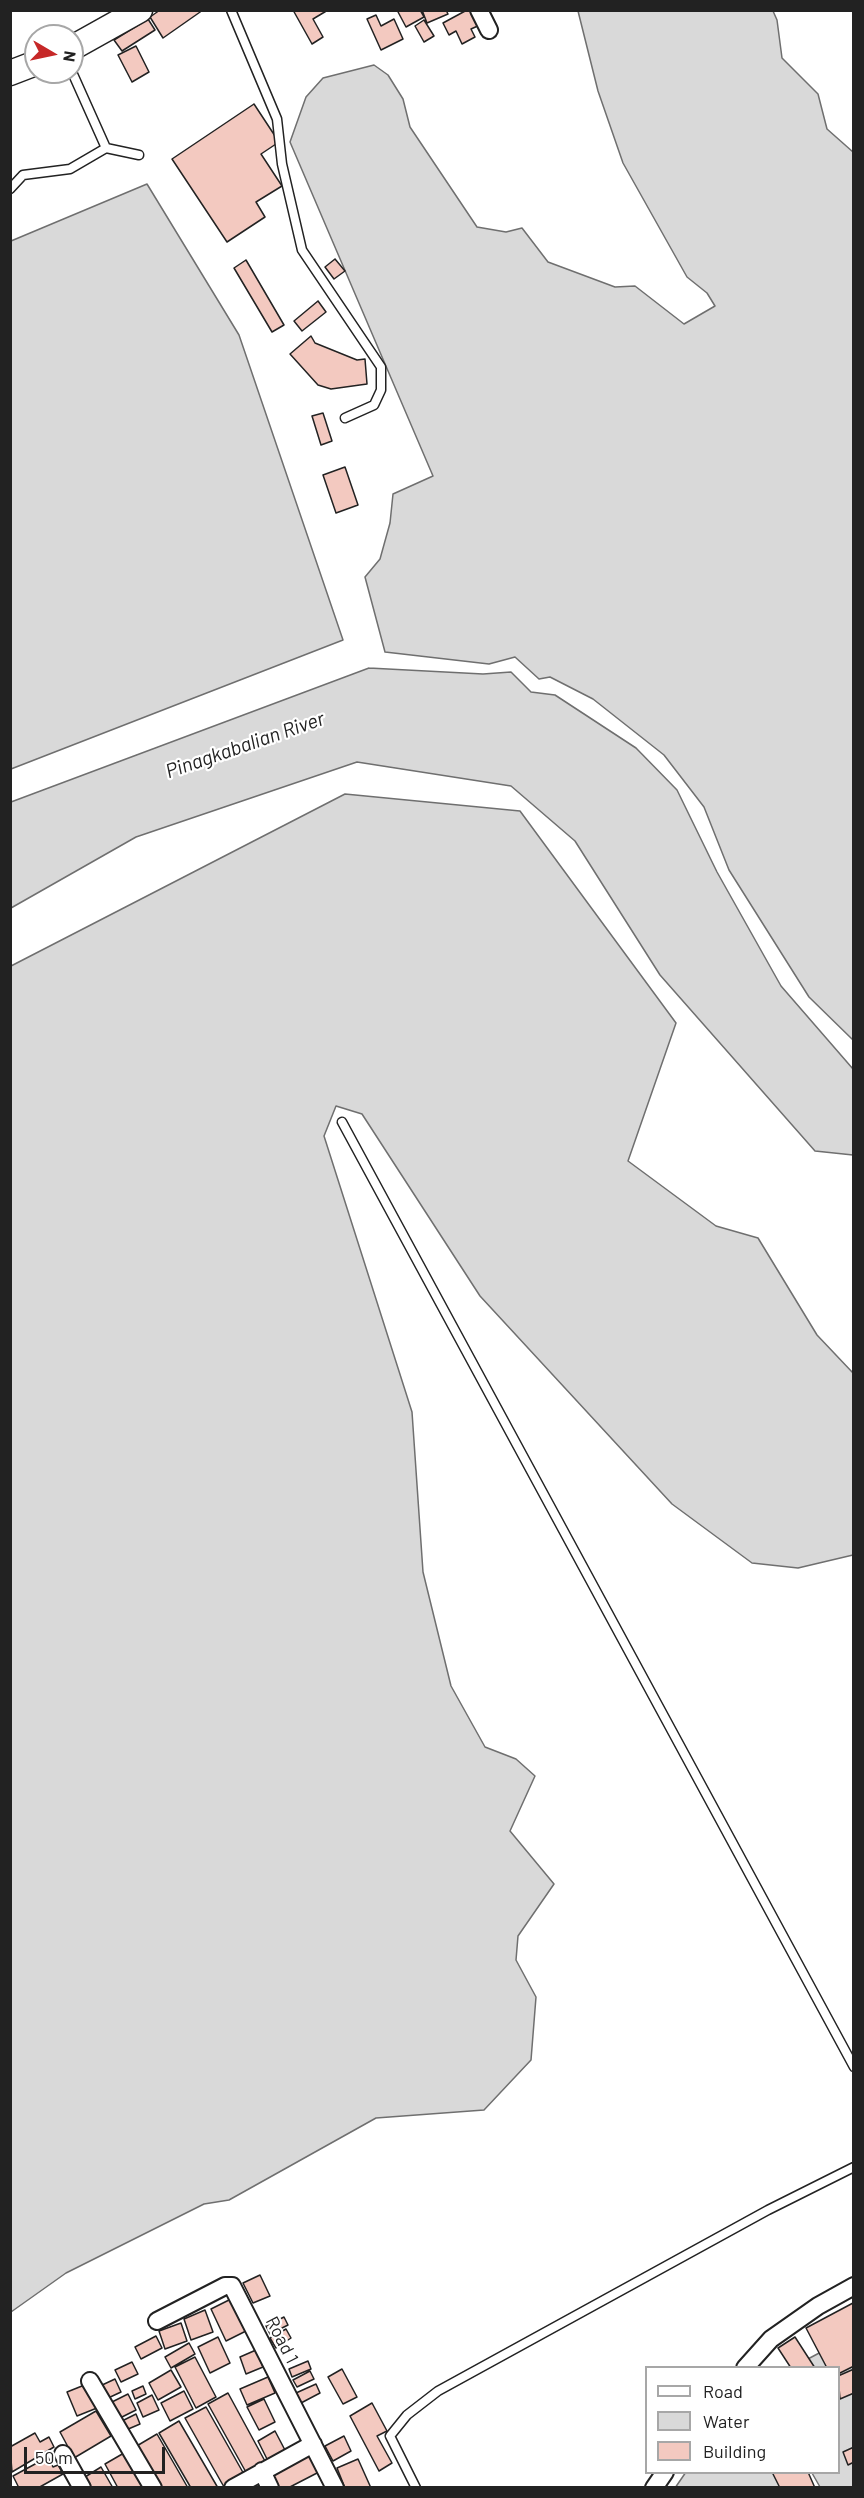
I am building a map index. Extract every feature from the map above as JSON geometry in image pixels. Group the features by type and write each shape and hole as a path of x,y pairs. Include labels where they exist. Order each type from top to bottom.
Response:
{"street":[{"path":"84,41 140,10"},
{"path":"479,10 489,30"},
{"name":"Road 1","path":"157,2321 225,2286 232,2286 335,2487"},
{"path":"746,2366 771,2338 818,2306 854,2286"},
{"path":"90,2381 153,2487"},
{"path":"233,2487 313,2444"},
{"path":"63,2454 82,2487"},
{"path":"262,2471 270,2487"},
{"path":"654,2487 664,2474"}],"lane":[{"path":"231,10 277,118 282,164 302,250 381,367 381,390 374,405 345,418"},
{"path":"77,84 106,148"},
{"path":"10,189 23,175 70,169 106,148 139,155"},
{"path":"342,1122 854,2067"},
{"path":"416,2487 390,2436 407,2415 438,2391 768,2210 854,2167"}],"water":[{"path":"578,11 773,11 777,20 782,58 818,94 827,129 853,152 853,1040 809,997 729,870 704,807 664,755 593,699 550,677 539,679 515,657 489,664 385,652 365,577 380,559 390,523 393,494 433,476 290,142 306,97 323,78 374,65 388,75 403,99 410,127 477,227 506,232 522,228 548,262 615,287 635,286 684,324 715,306 707,293 687,277 623,163 598,91"},
{"path":"147,184 239,335 343,640 11,769 11,241"},
{"name":"Pinagkabalian River","path":"369,668 483,674 511,672 531,692 555,695 636,748 677,790 717,872 781,986 853,1069 853,1155 815,1151 660,975 575,841 511,786 357,762 136,837 11,908 11,802"},
{"path":"345,794 520,811 676,1023 628,1161 716,1226 758,1238 817,1335 853,1373 853,1555 798,1568 752,1563 672,1504 480,1296 362,1114 336,1106 324,1136 412,1412 423,1572 451,1686 485,1747 516,1759 535,1776 510,1831 554,1884 518,1936 516,1960 536,1997 531,2060 484,2110 376,2118 229,2200 204,2204 66,2273 11,2312 11,966"},
{"path":"853,2335 853,2487 820,2487 813,2474 840,2474 840,2366 795,2366"},
{"path":"685,2474 776,2474 783,2488 675,2488"}],"building":[{"path":"160,10 203,10 163,38 150,17"},
{"path":"293,10 328,10 313,19 323,37 312,44"},
{"path":"397,10 420,10 424,17 406,27"},
{"path":"422,10 446,10 448,14 427,23"},
{"path":"467,10 472,10 480,25 471,29 475,37 462,44 456,31 449,35 443,23"},
{"path":"376,15 381,26 394,19 403,39 381,50 367,19"},
{"path":"148,19 155,30 122,51 114,40"},
{"path":"424,20 434,36 424,42 415,26"},
{"path":"136,46 149,72 132,82 118,55"},
{"path":"254,104 279,142 261,154 282,186 256,202 265,217 227,242 172,159"},
{"path":"335,259 345,271 334,279 325,267"},
{"path":"246,260 284,325 272,332 234,268"},
{"path":"318,301 326,312 302,331 294,321"},
{"path":"311,336 315,343 357,360 365,359 367,384 331,389 318,385 290,354"},
{"path":"323,413 332,441 321,445 312,416"},
{"path":"345,467 358,505 336,513 323,475"},
{"path":"260,2275 270,2296 253,2303 243,2283"},
{"path":"231,2299 246,2331 226,2341 211,2309"},
{"path":"853,2303 854,2366 840,2373 840,2366 826,2366 806,2328"},
{"path":"205,2310 213,2332 191,2340 184,2319"},
{"path":"284,2317 288,2325 270,2334 266,2326"},
{"path":"181,2323 187,2341 165,2349 159,2331"},
{"path":"286,2329 291,2338 276,2348 270,2338"},
{"path":"156,2336 162,2348 141,2359 135,2347"},
{"path":"218,2337 230,2363 210,2373 198,2347"},
{"path":"795,2337 814,2366 790,2366 778,2348"},
{"path":"189,2343 195,2354 171,2368 165,2357"},
{"path":"256,2350 263,2367 246,2374 240,2357"},
{"path":"195,2357 216,2397 196,2408 175,2367"},
{"path":"308,2361 311,2369 292,2377 289,2369"},
{"path":"132,2362 138,2374 121,2382 115,2370"},
{"path":"342,2369 357,2397 343,2404 328,2377"},
{"path":"854,2369 854,2393 840,2399 840,2375"},
{"path":"171,2370 181,2387 158,2400 149,2383"},
{"path":"310,2371 314,2379 297,2387 293,2380"},
{"path":"268,2377 275,2393 247,2405 240,2389"},
{"path":"115,2379 121,2392 106,2399 100,2386"},
{"path":"87,2384 97,2408 77,2416 67,2392"},
{"path":"316,2384 320,2393 301,2403 296,2393"},
{"path":"143,2386 146,2394 135,2399 132,2391"},
{"path":"184,2391 193,2409 170,2421 161,2403"},
{"path":"228,2393 266,2463 247,2474 208,2404"},
{"path":"128,2394 136,2410 118,2419 110,2403"},
{"path":"152,2395 159,2410 143,2417 137,2403"},
{"path":"264,2399 275,2422 259,2430 247,2407"},
{"path":"372,2403 387,2431 377,2436 392,2463 379,2471 350,2416"},
{"path":"206,2407 245,2476 224,2487 185,2418"},
{"path":"96,2411 111,2436 74,2458 60,2432"},
{"path":"136,2414 140,2424 126,2430 122,2421"},
{"path":"179,2421 218,2488 191,2488 159,2433"},
{"path":"275,2431 286,2452 268,2461 258,2441"},
{"path":"35,2433 40,2442 49,2437 54,2447 12,2472 10,2447"},
{"path":"157,2434 188,2488 159,2488 135,2447"},
{"path":"344,2436 351,2451 333,2461 325,2446"},
{"path":"854,2447 854,2462 848,2465 843,2452"},
{"path":"308,2451 319,2472 288,2488 277,2488 269,2471"},
{"path":"124,2453 144,2488 118,2488 105,2464"},
{"path":"48,2457 53,2467 58,2465 63,2474 38,2488 19,2488 13,2476"},
{"path":"358,2459 371,2488 345,2488 337,2468"},
{"path":"101,2467 113,2488 91,2488 85,2477"},
{"path":"773,2474 809,2474 815,2488 780,2488"}]}
